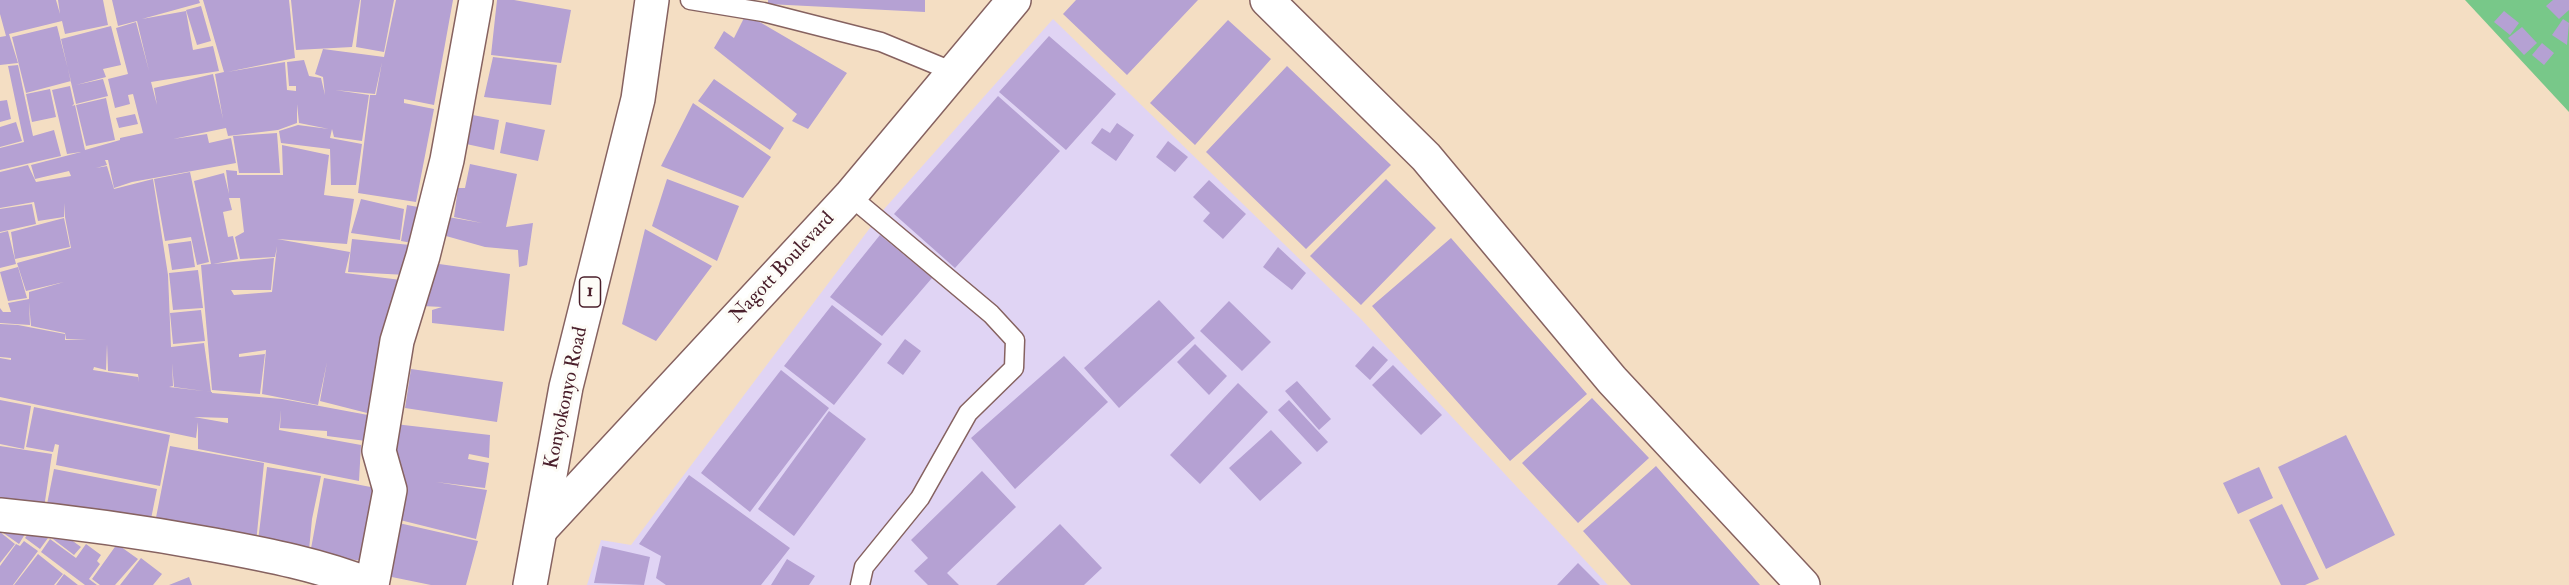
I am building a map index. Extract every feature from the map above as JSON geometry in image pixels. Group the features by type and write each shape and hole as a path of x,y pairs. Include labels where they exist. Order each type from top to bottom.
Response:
{"street":[{"path":"0,515 141,532 274,556 329,580 371,585 390,490 379,451 397,341 423,256 447,160 476,0"},
{"name":"Konyokonyo Road","path":"530,585 566,387 638,99 652,0"},
{"name":"Nagott Boulevard","path":"542,528 850,196 1014,0"},
{"path":"1267,0 1425,157 1612,380 1803,585"}],"lane":[{"path":"692,1 763,12 881,42 954,72"},
{"path":"850,196 991,314 1015,340 1014,368 968,412 920,498 864,567 860,585"}],"shaded area":[{"path":"1053,19 1360,318 1608,585 587,585 601,540 631,545 885,208"}],"green space":[{"path":"2465,0 2569,0 2569,112"}],"building":[{"path":"0,0 56,0 60,14 58,0 103,0 108,25 65,34 62,21 9,34 18,63 0,65 0,37 6,36 0,14"},
{"path":"112,0 199,0 200,3 142,19 186,11 193,50 213,46 219,71 151,82 157,105 154,88 213,74 223,119 215,74 224,72 203,0 289,0 295,58 227,72 285,62 287,90 296,91 296,86 289,86 287,62 304,60 309,76 321,78 325,95 323,77 315,74 323,49 384,57 396,0 453,0 434,105 404,99 404,103 434,109 416,202 358,193 370,95 376,95 382,62 375,94 335,90 369,95 362,141 334,137 332,129 330,138 362,144 356,185 331,185 330,149 281,143 279,131 298,125 329,129 299,123 297,104 297,123 278,130 228,136 226,128 173,139 207,134 209,143 231,138 236,163 132,182 114,188 108,160 105,160 107,165 96,168 107,166 114,189 153,179 168,275 171,347 204,343 212,393 282,399 368,415 366,441 327,436 327,431 280,428 281,410 279,430 361,445 359,481 198,449 198,422 196,438 0,397 0,358 11,360 11,358 0,357 0,324 65,334 65,340 87,339 66,339 65,333 31,326 29,302 30,325 0,323 0,308 3,312 11,312 8,303 29,299 29,292 64,282 26,291 17,263 71,248 64,203 64,217 38,221 34,202 0,208 0,172 28,165 36,182 71,176 69,171 35,179 31,165 81,152 67,154 52,90 70,86 74,104 72,106 75,105 85,150 143,133 133,94 128,95 130,104 115,108 108,79 128,74 116,28 136,22 149,71 137,21 118,26","holes":["107,344 108,371 138,374 139,382 138,377 93,370 94,367 106,370","172,363 174,387 205,391 169,387 173,386","194,417 228,418 228,423"]},
{"path":"291,0 360,0 352,47 296,50"},
{"path":"361,0 394,0 384,52 356,47"},
{"path":"497,0 514,0 571,10 561,63 491,55"},
{"path":"768,0 925,0 925,12 768,4"},
{"path":"1076,0 1198,0 1127,75 1063,14"},
{"path":"2553,0 2569,0 2569,10 2559,19 2546,6"},
{"path":"201,6 211,41 197,45 186,10"},
{"path":"2504,11 2519,23 2510,35 2494,22"},
{"path":"746,14 847,73 808,129 792,121 797,114 714,48 724,31 734,38"},
{"path":"2563,19 2569,23 2567,45 2552,35"},
{"path":"1228,20 1271,59 1195,145 1150,103"},
{"path":"57,26 71,81 26,93 12,37"},
{"path":"111,26 121,65 103,69 106,77 76,85 103,79 108,96 76,104 61,39"},
{"path":"2522,27 2537,43 2524,55 2508,38"},
{"path":"1049,36 1116,94 1066,150 999,92"},
{"path":"2542,43 2554,53 2544,65 2532,55"},
{"path":"493,57 557,65 551,105 484,97"},
{"path":"18,65 33,136 54,130 61,156 0,170 0,148 24,142 8,66"},
{"path":"1287,66 1391,165 1306,249 1206,152"},
{"path":"714,79 784,128 770,150 698,101"},
{"path":"50,89 56,117 32,122 26,94"},
{"path":"998,96 1060,151 955,268 894,214"},
{"path":"106,98 115,140 86,146 76,105"},
{"path":"7,100 11,119 0,122 0,101"},
{"path":"693,103 771,157 743,198 661,166"},
{"path":"462,113 499,120 494,150 457,142"},
{"path":"135,114 138,124 119,128 116,118"},
{"path":"16,122 22,141 0,147 0,127"},
{"path":"506,122 545,130 538,161 500,153"},
{"path":"1117,123 1134,135 1116,161 1091,143 1102,128 1110,133"},
{"path":"277,133 280,173 239,173 233,136"},
{"path":"1168,141 1188,157 1175,172 1156,157"},
{"path":"282,145 329,155 324,195 354,199 347,244 277,239 350,252 345,273 401,280 371,414 320,401 327,362 318,405 262,394 266,350 239,354 239,357 265,354 260,394 212,390 201,265 211,264 194,181 224,173 229,194 226,170 237,171 237,175 283,175","holes":["229,198 240,198 244,232 235,237 240,259 275,257 277,246 272,292 234,295 231,290 271,290 274,258 213,264 238,259 233,236 228,237 223,212 232,210"]},
{"path":"470,164 517,174 506,227 533,223 527,265 519,267 518,250 485,247 446,236 448,217 482,223 454,217 458,188 465,188"},
{"path":"190,172 209,262 197,265 191,237 165,241 154,179"},
{"path":"667,179 739,206 717,261 652,226"},
{"path":"1386,179 1436,228 1361,305 1310,256"},
{"path":"1209,180 1246,214 1223,239 1203,221 1210,213 1193,197"},
{"path":"361,199 404,209 400,240 351,233"},
{"path":"32,204 36,224 0,232 0,209"},
{"path":"407,205 418,207 412,243 401,241"},
{"path":"64,218 70,247 15,259 11,232"},
{"path":"645,229 712,266 656,341 622,324"},
{"path":"8,231 16,264 0,268 0,233"},
{"path":"880,235 932,278 882,336 830,297"},
{"path":"1451,238 1587,394 1510,461 1372,306"},
{"path":"352,239 410,245 407,275 348,272"},
{"path":"191,241 195,267 172,270 168,244"},
{"path":"1278,247 1306,273 1292,290 1263,267"},
{"path":"425,262 510,274 504,331 432,323 432,310 442,307 422,306"},
{"path":"18,267 27,298 8,301 0,272"},
{"path":"198,270 203,308 173,310 169,273"},
{"path":"1159,300 1195,338 1119,408 1084,368"},
{"path":"1229,301 1271,342 1242,371 1200,331"},
{"path":"832,305 882,344 834,405 784,366"},
{"path":"201,310 205,341 173,344 170,313"},
{"path":"905,339 921,351 903,375 887,363"},
{"path":"1195,344 1227,376 1209,395 1177,362"},
{"path":"1373,346 1388,360 1370,380 1355,366"},
{"path":"1064,356 1108,402 1015,489 971,438"},
{"path":"1393,365 1442,415 1421,435 1372,385"},
{"path":"411,369 503,382 497,422 405,408"},
{"path":"781,370 829,408 750,512 701,473"},
{"path":"1297,381 1331,419 1319,430 1285,391"},
{"path":"1238,383 1268,412 1200,484 1170,455"},
{"path":"1592,398 1649,458 1578,523 1522,463"},
{"path":"0,400 31,406 24,449 0,444"},
{"path":"1289,400 1328,442 1317,452 1278,410"},
{"path":"34,407 170,435 160,486 56,465 59,445 55,444 53,452 26,447"},
{"path":"829,411 866,439 794,536 758,509"},
{"path":"395,424 490,435 489,458 469,454 468,459 489,463 485,488 436,482 487,490 476,539 400,520 391,476"},
{"path":"1271,430 1302,463 1260,501 1229,468"},
{"path":"2346,435 2395,535 2326,569 2278,467"},
{"path":"0,446 52,454 44,508 0,501"},
{"path":"170,446 264,463 256,543 153,533"},
{"path":"1656,466 1760,585 1631,585 1583,531"},
{"path":"267,467 321,476 312,519 309,550 258,541"},
{"path":"2259,467 2273,498 2238,514 2223,483"},
{"path":"54,469 157,489 149,529 46,509"},
{"path":"982,471 1016,507 947,573 959,585 928,585 914,571 928,558 911,540"},
{"path":"689,475 790,548 761,585 666,585 656,578 661,556 639,544"},
{"path":"324,478 381,489 371,562 310,554"},
{"path":"2282,504 2319,579 2305,585 2281,585 2249,520"},
{"path":"390,521 478,541 466,585 431,585 382,575"},
{"path":"9,523 25,534 19,544 2,532"},
{"path":"1060,524 1102,568 1084,585 996,585"},
{"path":"33,527 48,538 40,549 25,538"},
{"path":"55,528 81,547 74,555 49,536"},
{"path":"0,532 15,544 0,563"},
{"path":"50,539 76,558 86,544 101,555 97,561 100,564 89,579 97,585 85,585 41,552"},
{"path":"24,541 38,551 13,585 0,585 0,566 16,544 20,546"},
{"path":"117,544 138,559 115,585 100,585 92,579"},
{"path":"602,546 650,557 644,585 594,583"},
{"path":"38,554 63,574 54,585 14,585"},
{"path":"141,558 162,574 153,585 120,585"},
{"path":"787,559 815,576 809,585 771,585"},
{"path":"1578,563 1600,585 1557,585"},
{"path":"64,574 78,585 56,585"},
{"path":"189,577 192,585 169,585"}]}
